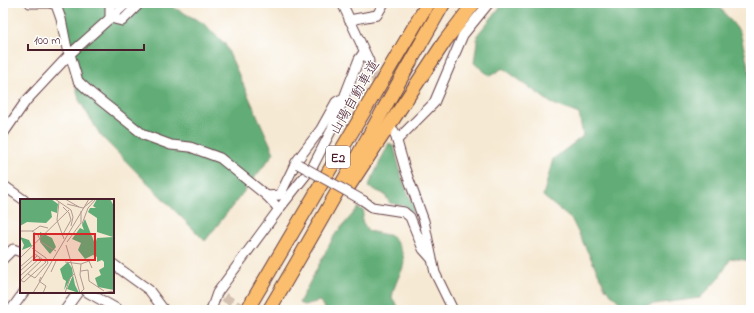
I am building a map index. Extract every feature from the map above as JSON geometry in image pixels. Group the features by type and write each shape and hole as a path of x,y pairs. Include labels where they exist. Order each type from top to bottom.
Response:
{"highway":[{"path":"246,310 354,120 417,3"},
{"name":"山陽自動車道","path":"246,310 428,3"},
{"name":"E2","path":"269,310 317,229 444,3"},
{"path":"317,229 339,200 444,41 474,3"}],"street":[{"path":"30,3 49,3 56,5 61,19 67,49 70,54 78,81 144,135 171,145 190,147 220,158 267,196 279,208"},
{"path":"110,18 110,6 113,3"},
{"path":"3,134 26,101 70,54 127,3"},
{"path":"110,18 122,21 140,3"},
{"path":"342,3 369,61"},
{"path":"349,20 377,15 384,3"},
{"path":"453,310 431,260 424,221 396,136 434,102 463,34 489,3"},
{"path":"211,310 279,208 313,166 332,131 342,99 359,59 364,52"},
{"path":"267,196 280,195 297,163 321,129 336,102 342,99"},
{"path":"297,163 372,207 404,212 410,218 423,249 431,260"},
{"path":"3,185 23,199"},
{"path":"3,259 13,250 20,252"},
{"path":"114,265 149,290 164,310"},
{"path":"11,310 23,293"},
{"path":"65,310 77,293"},
{"path":"89,293 119,310"}],"green space":[{"path":"59,3 165,3 203,23 225,44 274,153 205,241 101,136 79,100"},
{"path":"504,3 716,3 740,32 751,78 751,261 731,258 719,278 700,298 654,304 627,310 606,289 572,220 543,196 553,159 583,136 579,114 551,103 503,68 490,76 474,63 478,34"},
{"path":"389,143 394,147 403,182 413,205 414,214 405,206 390,203 384,194 368,187"},
{"path":"358,208 364,211 362,221 368,231 392,236 403,255 403,267 394,288 392,298 401,310 325,310 320,301 304,305 299,303 334,236"}],"tunnel":[{"path":"369,61 393,126"},
{"path":"224,297 244,310"}]}
